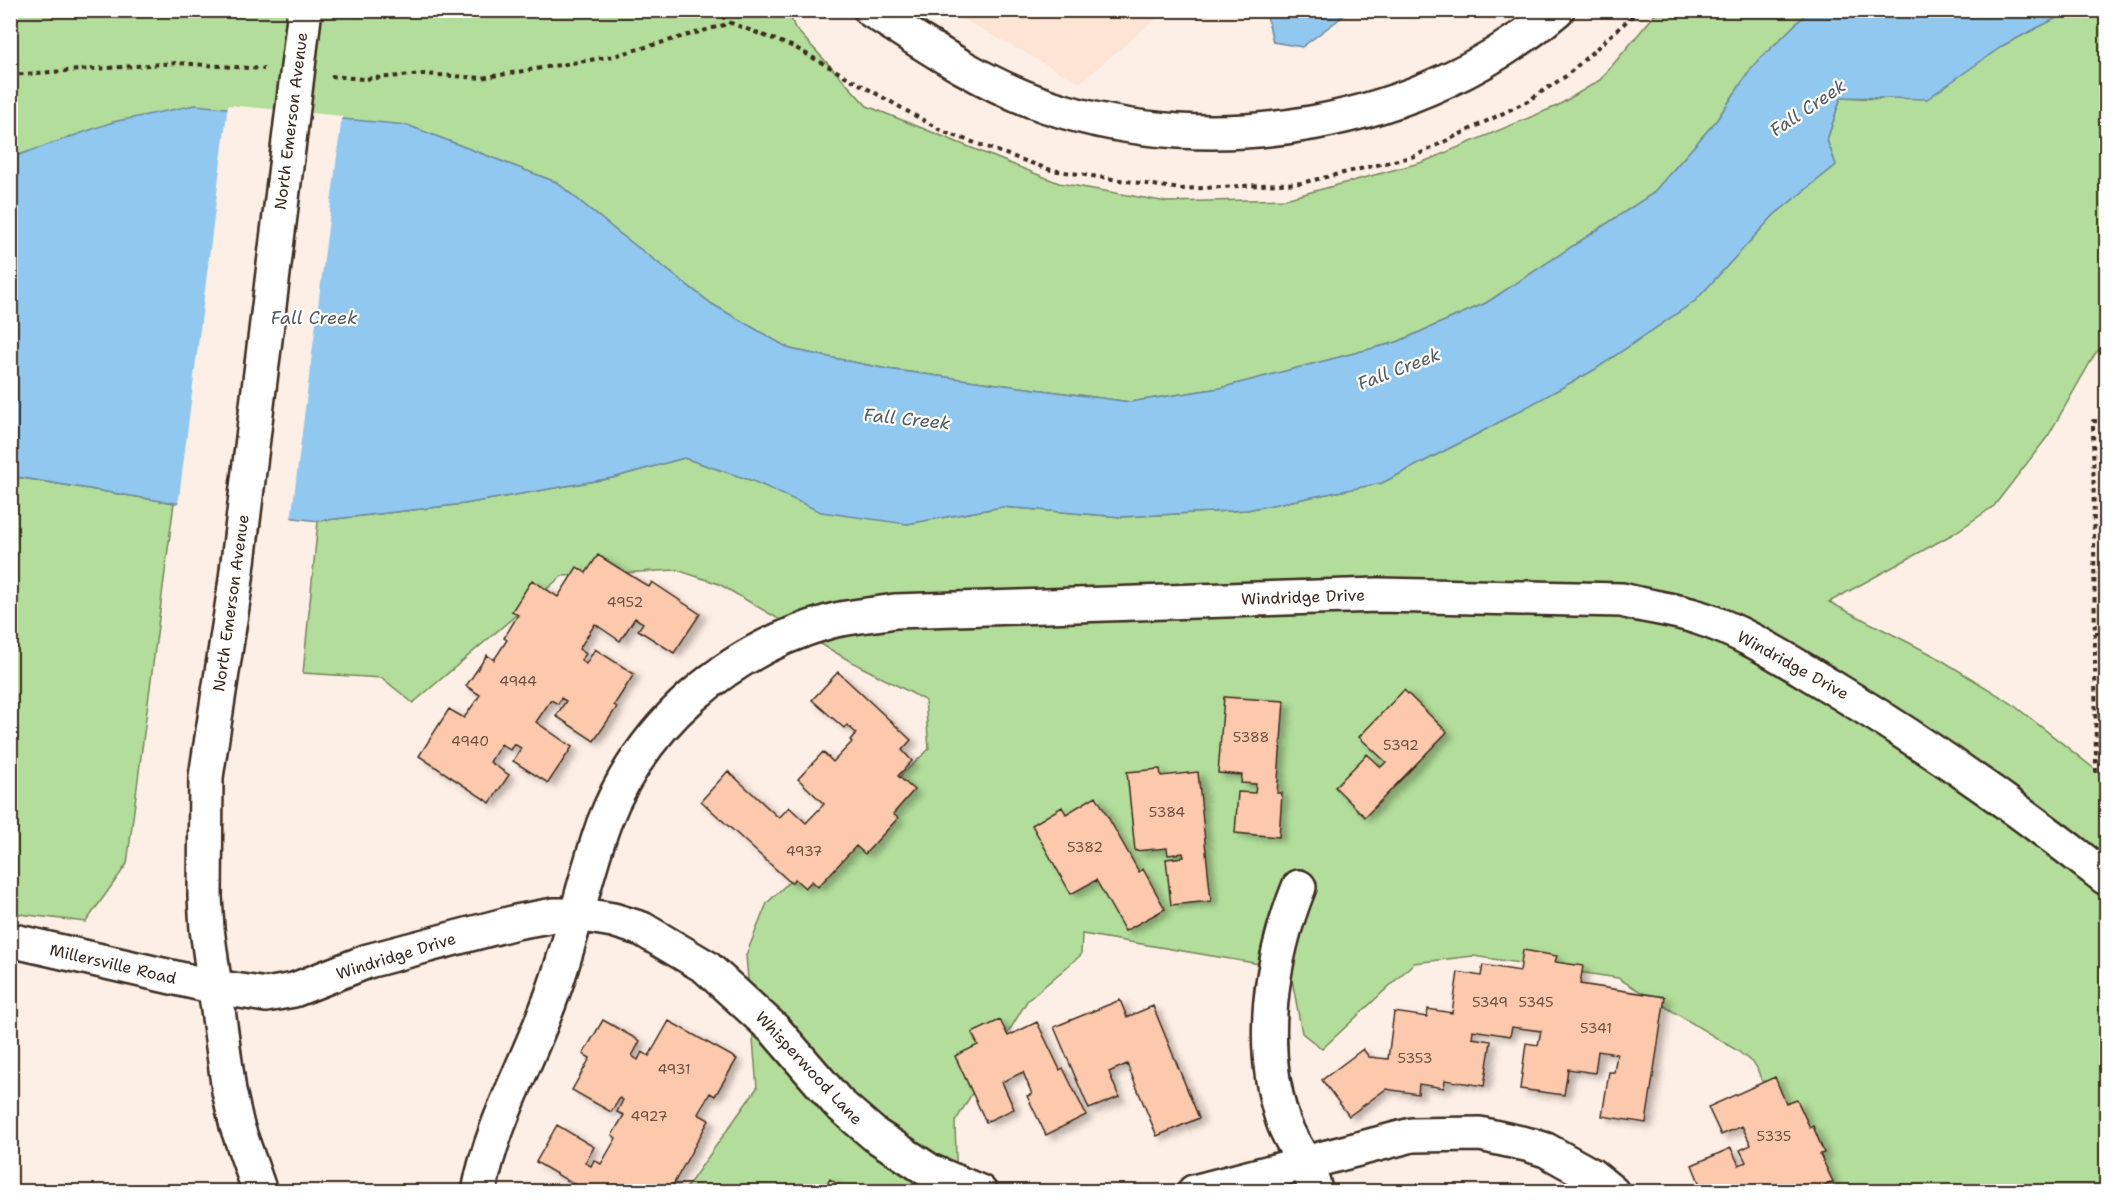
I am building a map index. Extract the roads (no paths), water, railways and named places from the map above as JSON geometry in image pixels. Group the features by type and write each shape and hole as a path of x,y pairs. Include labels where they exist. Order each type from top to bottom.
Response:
{"street":[{"path":"871,10 977,75 1045,105 1122,125 1209,131 1251,129 1326,119 1404,98 1442,84 1476,66 1511,45 1557,10"},
{"name":"North Emerson Avenue","path":"260,1191 237,1126 229,1091 207,929 204,811 206,777 235,587 304,14"},
{"name":"Windridge Drive","path":"479,1191 496,1129 553,995 578,915 594,853 613,802 626,778 653,738 675,711 725,669 783,637 830,621 895,611 1378,595 1622,600 1697,617 1759,644 1862,704 2005,800 2106,878"},
{"path":"1299,887 1286,922 1276,965 1270,1035 1279,1107 1309,1177"},
{"name":"Windridge Drive","path":"215,987 256,994 285,992 368,961 483,929 554,915 578,915"},
{"name":"Whisperwood Lane","path":"578,915 642,929 694,959 753,1008 817,1076 838,1102 875,1135 930,1171 980,1191"},
{"name":"Millersville Road","path":"10,940 215,987"},
{"path":"1194,1191 1309,1177 1412,1135 1480,1134 1546,1150 1591,1175 1612,1191"}],"water":[{"path":"1263,11 1350,11 1302,47 1273,42 1267,16"},
{"name":"Fall Creek","path":"1809,11 2070,11 2004,45 1927,99 1841,97 1827,140 1836,165 1774,215 1695,301 1594,370 1382,483 1247,510 1121,517 1002,507 907,524 821,512 753,481 684,458 612,478 464,504 318,521 161,501 11,476 10,158 113,122 195,105 407,125 556,182 712,304 790,349 887,369 1130,402 1220,388 1397,342 1486,303 1652,194 1716,121 1753,66"}]}
